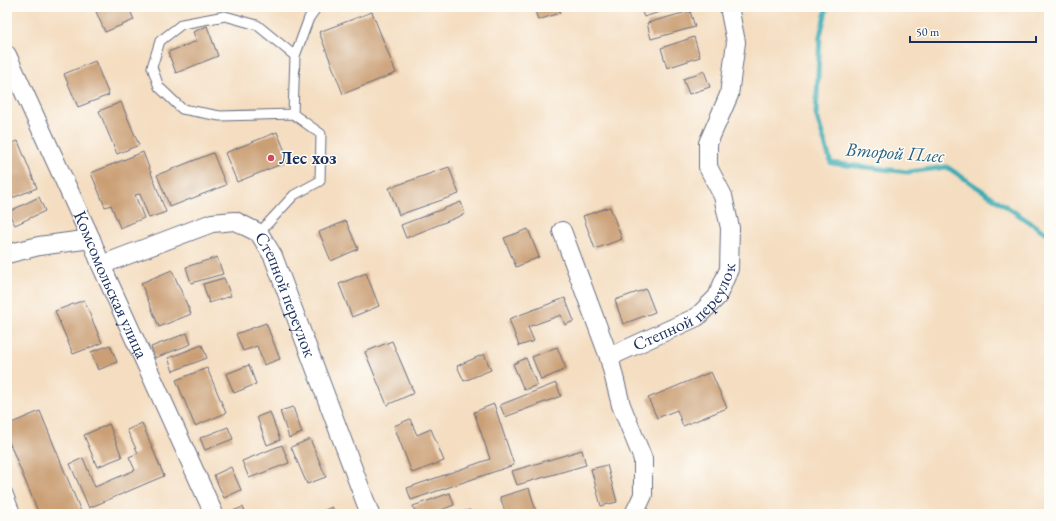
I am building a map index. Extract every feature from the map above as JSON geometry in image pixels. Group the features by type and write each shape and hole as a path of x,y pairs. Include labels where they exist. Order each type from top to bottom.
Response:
{"street":[{"name":"Степной переулок","path":"609,357 696,317 717,297 729,269 730,228 723,196 708,167 708,143 729,95 736,42 729,7"},
{"name":"Комсомольская улица","path":"7,55 214,514"},
{"name":"Степной переулок","path":"102,265 212,223 235,221 259,233 273,256 370,514"},
{"name":"Степной переулок","path":"562,231 609,357 621,405 643,459 643,495 634,514"},
{"path":"7,254 39,246 91,239"}],"lane":[{"path":"293,114 295,56 309,18 318,7"},
{"path":"259,233 294,195 320,180 321,134 293,114 220,116 182,109 160,87 152,67 160,41 182,24 225,16 257,25 295,56"},
{"path":"7,491 9,502 16,514"}],"building":[{"path":"94,7 129,7 134,20 105,32"},
{"path":"534,7 558,7 560,13 538,20"},
{"path":"640,7 672,7 672,8 644,17"},
{"path":"690,11 695,27 651,39 647,23"},
{"path":"372,12 396,73 343,94 319,32"},
{"path":"207,26 218,56 176,73 168,52 197,41 193,32"},
{"path":"694,37 700,57 667,68 661,48"},
{"path":"95,61 109,95 78,107 64,74"},
{"path":"704,71 710,87 689,94 683,79"},
{"path":"121,102 139,145 117,154 99,111"},
{"path":"277,132 289,161 237,182 225,153"},
{"path":"18,141 37,188 10,199 7,191 7,145"},
{"path":"143,152 166,212 149,218 140,194 135,195 144,218 120,228 111,205 105,207 91,173"},
{"path":"213,153 226,185 170,207 157,175"},
{"path":"449,167 459,194 399,215 389,188"},
{"path":"39,197 45,211 15,225 8,212"},
{"path":"461,202 465,214 406,238 401,225"},
{"path":"610,207 622,239 595,249 583,216"},
{"path":"346,221 358,249 331,261 319,232"},
{"path":"528,229 539,257 516,267 504,238"},
{"path":"217,257 223,274 191,283 186,267"},
{"path":"172,270 191,314 159,327 141,283"},
{"path":"366,273 379,306 352,317 339,284"},
{"path":"224,278 231,296 209,303 203,284"},
{"path":"646,289 655,312 623,324 615,300"},
{"path":"565,298 574,321 565,325 561,315 528,327 534,341 519,346 509,319"},
{"path":"84,300 102,343 73,354 55,311"},
{"path":"266,323 280,359 264,365 257,346 243,351 236,334"},
{"path":"187,333 191,344 155,358 151,347"},
{"path":"392,341 414,393 387,405 365,352"},
{"path":"110,345 117,362 98,370 91,352"},
{"path":"202,345 207,358 173,371 168,358"},
{"path":"557,347 566,369 541,380 532,357"},
{"path":"484,354 491,370 464,381 457,366"},
{"path":"526,358 537,385 524,390 513,364"},
{"path":"249,365 256,384 234,393 226,374"},
{"path":"207,368 226,413 195,426 176,380"},
{"path":"711,372 727,408 683,426 677,410 657,418 648,398"},
{"path":"556,383 561,396 505,417 500,405"},
{"path":"494,404 514,465 411,500 407,488 490,459 474,412"},
{"path":"293,407 302,433 289,438 280,411"},
{"path":"40,411 82,514 39,514 7,437 7,425"},
{"path":"270,412 280,440 267,445 257,417"},
{"path":"410,419 417,435 431,429 444,461 412,473 394,426"},
{"path":"142,423 164,476 89,508 70,464 83,458 95,487 135,470 129,457 138,453 127,430"},
{"path":"109,424 122,457 97,467 84,435"},
{"path":"228,427 233,439 205,450 200,438"},
{"path":"310,439 326,477 307,484 291,447"},
{"path":"282,445 289,463 249,478 242,461"},
{"path":"582,450 586,465 517,485 512,471"},
{"path":"607,465 617,502 601,506 591,469"},
{"path":"231,467 241,490 224,498 214,475"},
{"path":"529,488 537,514 506,514 500,497"},
{"path":"450,493 454,505 430,514 416,514 413,506"},
{"path":"243,507 246,514 231,514 230,512"},
{"path":"332,507 335,514 315,514"},
{"path":"470,510 471,514 457,514 457,513"}],"waterway":[{"name":"Второй Плес","path":"827,7 820,36 816,114 831,163 908,172 947,167 1049,235"}],"place":[{"name":"Лес хоз","path":"271,158"}]}
